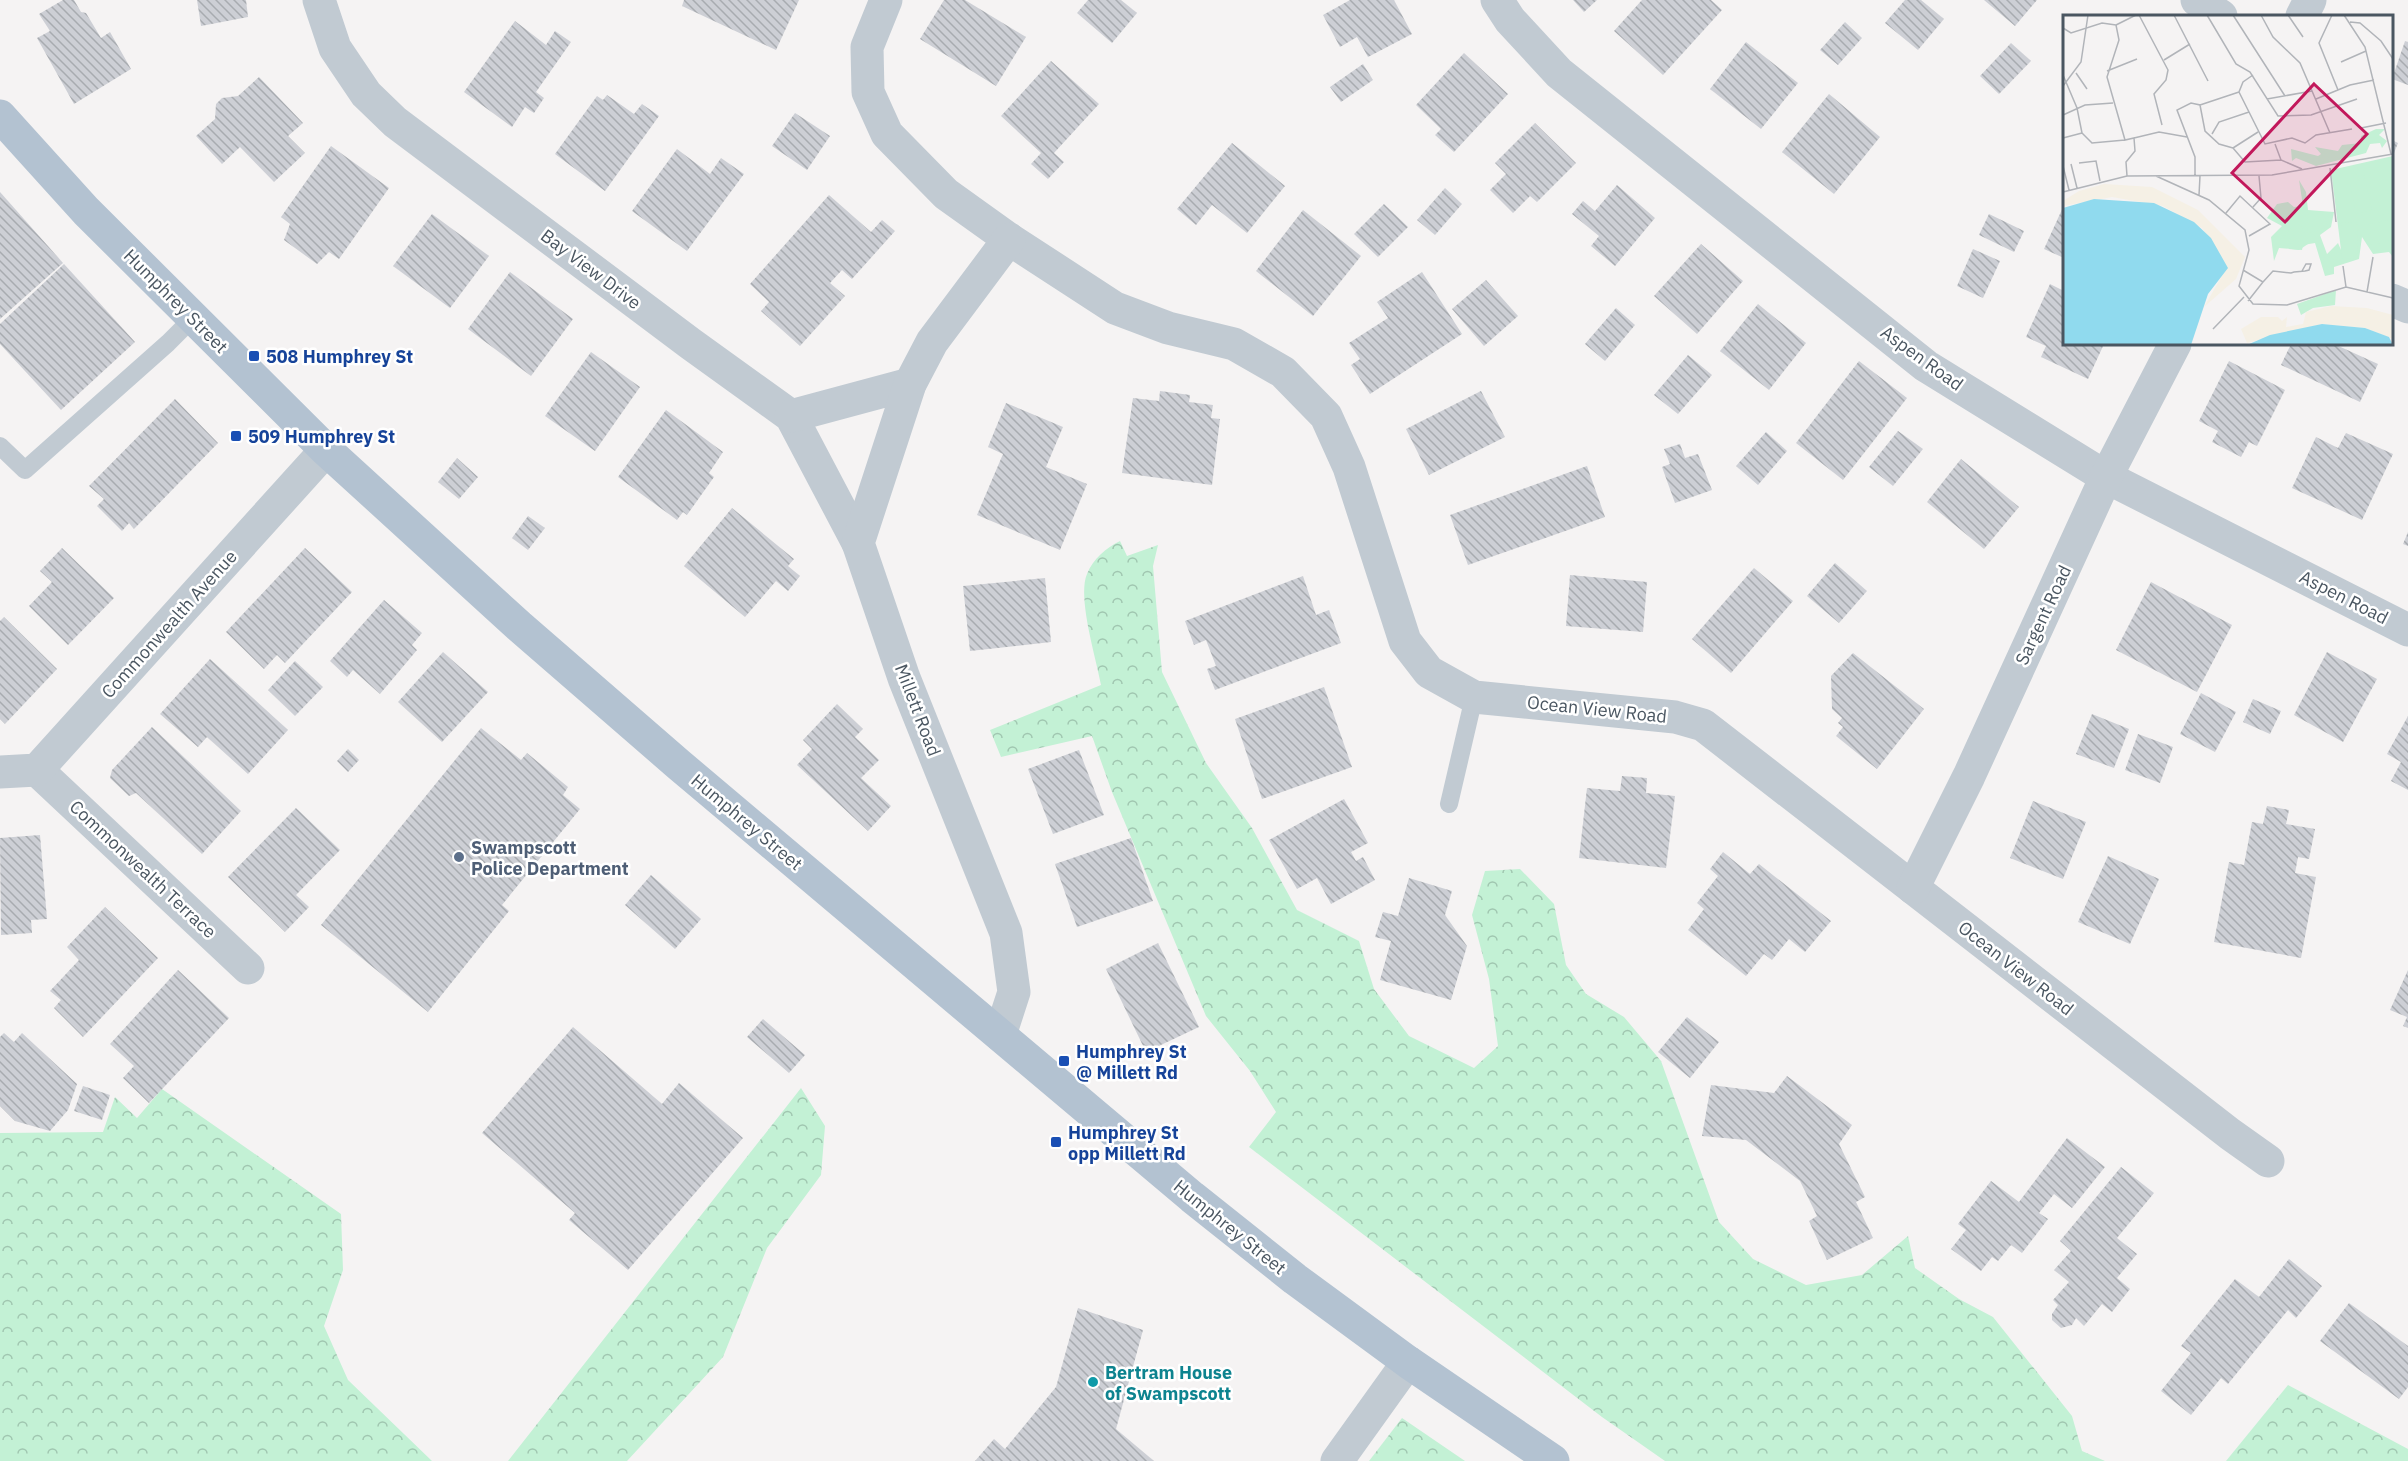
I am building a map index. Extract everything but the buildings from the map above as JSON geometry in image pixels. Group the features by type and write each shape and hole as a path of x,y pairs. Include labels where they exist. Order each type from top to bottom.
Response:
{"main road":[{"name":"Humphrey Street","path":"0,116 86,210 326,450 519,626 669,756 1192,1197 1295,1279 1408,1362 1553,1461"}],"street":[{"name":"Bay View Drive","path":"319,0 335,48 366,94 395,122 691,345 791,416 858,543"},
{"path":"858,543 910,384 932,342 1010,239 946,194 887,134 868,92 867,47 886,0"},
{"name":"Aspen Road","path":"1497,0 1510,20 1559,73 1926,366 2106,477 2408,630"},
{"path":"2197,0 2220,15"},
{"path":"2302,15 2310,0"},
{"name":"Ocean View Road","path":"1010,239 1115,308 1168,328 1234,344 1283,372 1326,416 1349,467 1405,641 1429,672 1474,697 1675,717 1703,725 2230,1134 2268,1161"},
{"path":"2393,301 2408,308"},
{"name":"Sargent Road","path":"1913,888 1969,776 2106,477 2174,345"},
{"path":"791,416 910,384"},
{"name":"Commonwealth Avenue","path":"37,770 326,450"},
{"name":"Millett Road","path":"858,543 904,678 1006,933 1014,992 1000,1035"},
{"path":"0,772 37,770"},
{"name":"Commonwealth Terrace","path":"37,770 248,968"},
{"path":"1337,1461 1408,1362"}],"lane":[{"path":"0,446 25,470 193,318"},
{"path":"1449,804 1474,697"}],"green space":[{"path":"1120,541 1127,556 1158,545 1153,566 1162,672 1206,763 1252,828 1297,910 1359,941 1374,989 1409,1036 1474,1068 1498,1046 1489,979 1472,915 1485,871 1520,869 1554,904 1566,965 1586,994 1624,1017 1661,1061 1719,1222 1753,1259 1806,1285 1862,1275 1908,1236 1915,1268 1959,1299 1993,1317 2072,1416 2082,1451 2105,1461 1665,1461 1602,1417 1249,1147 1276,1112 1250,1071 1206,1016 1112,792 1092,736 1001,757 990,730 1101,685 1086,612 1085,584 1087,574 1096,559"},
{"path":"801,1088 825,1126 821,1175 767,1248 723,1357 627,1461 508,1461"},
{"path":"162,1089 341,1214 343,1270 324,1326 348,1380 432,1461 0,1461 0,1133 103,1132 115,1097 137,1118"},
{"path":"2288,1385 2408,1449 2408,1461 2226,1461"},
{"path":"1402,1418 1465,1461 1369,1461"}],"place":[{"name":"508 Humphrey St","path":"254,356"},
{"name":"509 Humphrey St","path":"236,436"},
{"name":"Swampscott Police Department","path":"459,857"},
{"name":"Humphrey St @ Millett Rd","path":"1064,1061"},
{"name":"Humphrey St opp Millett Rd","path":"1056,1142"},
{"name":"Bertram House of Swampscott","path":"1093,1382"}]}
